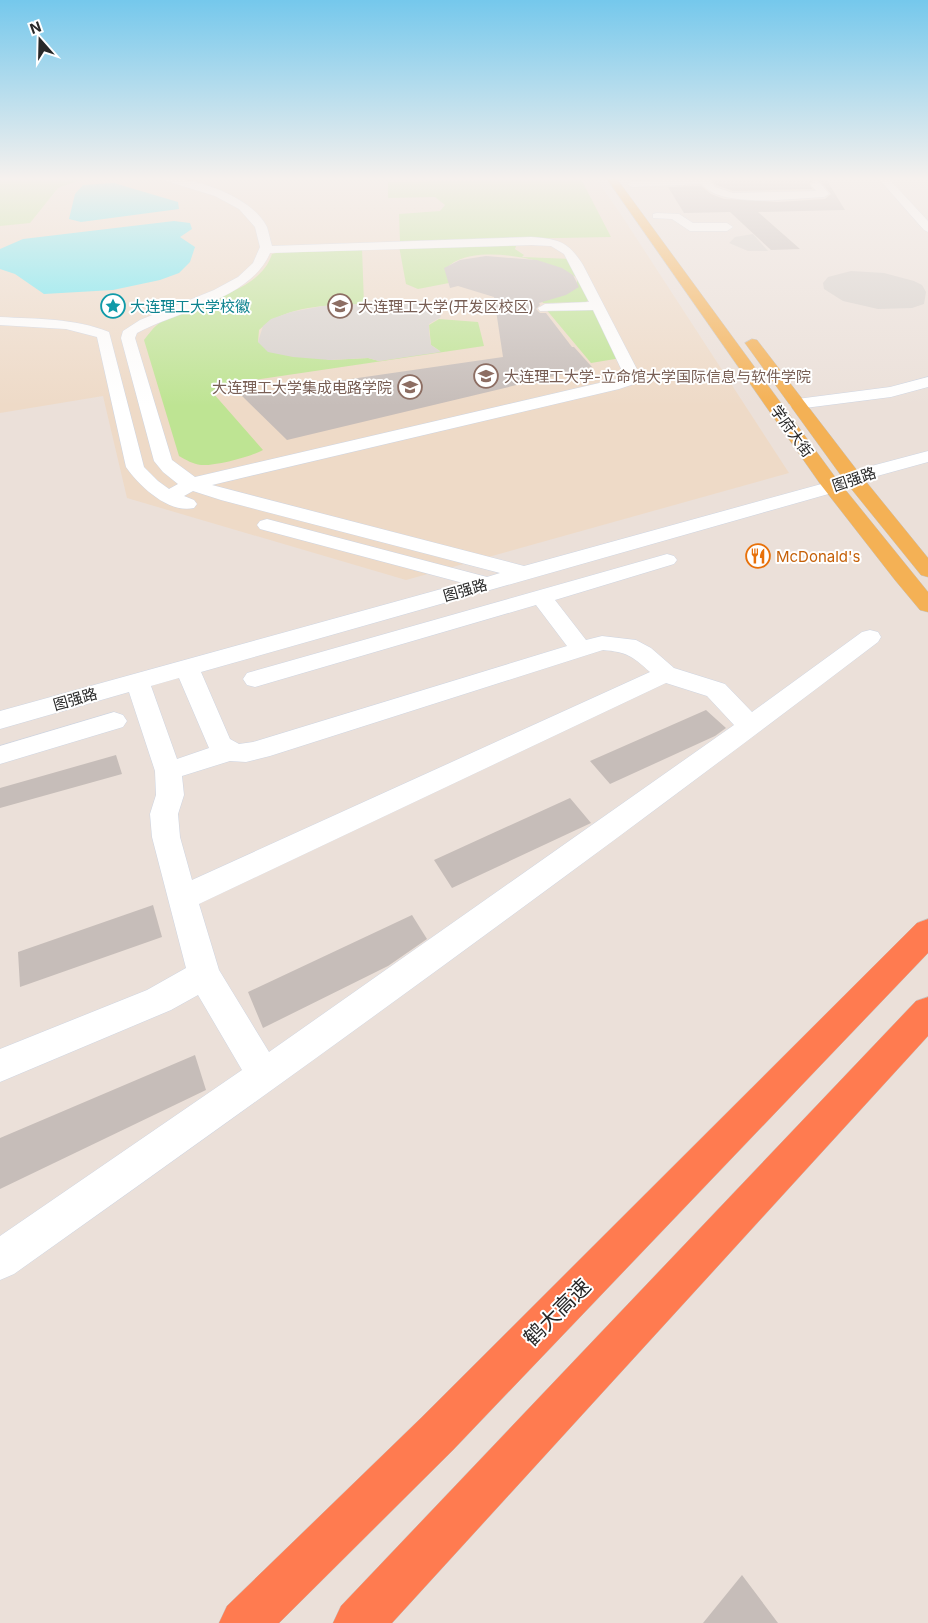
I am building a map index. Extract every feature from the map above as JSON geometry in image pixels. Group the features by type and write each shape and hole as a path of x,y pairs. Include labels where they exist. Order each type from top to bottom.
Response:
{"highway":[{"name":"鹤大高速","path":"244,1623 437,1434 866,998 928,932"},
{"path":"358,1623 478,1497 919,1022"}],"main road":[{"name":"学府大街","path":"667,255 832,487 902,576 928,605"},
{"name":"学府大街","path":"744,332 852,477 928,571"}],"street":[{"path":"263,255 262,261 253,272 240,282 213,296 138,325 130,331 128,338 162,461 172,472 191,484 228,496 524,573"},
{"path":"169,497 191,484 629,382 634,379 634,374 571,255"},
{"path":"545,308 598,306"},
{"path":"123,319 182,308"},
{"path":"0,321 75,327 93,330 104,335 135,467 144,481 169,497 204,508"},
{"path":"42,324 107,321"},
{"path":"797,404 890,392 928,382"},
{"name":"图强路","path":"0,720 832,487 852,477 928,456"},
{"path":"247,520 488,583"},
{"path":"255,680 668,560"},
{"path":"541,597 581,649"},
{"path":"0,1260 264,1076 750,727 870,637"},
{"path":"168,771 228,752 247,754 602,643 628,645 643,653 666,674 680,680 706,684 716,690 750,727"},
{"path":"187,668 220,745 228,752"},
{"path":"182,898 666,674"},
{"path":"137,682 168,771 170,795 164,814 166,836 204,975 264,1076"},
{"path":"0,755 114,721"},
{"path":"0,1066 159,1000 204,975"}],"shaded area":[{"name":"大连理工大学(开发区校区)","path":"0,255 647,255 789,473 406,580 127,498 103,396 0,413"},
{"path":"851,271 884,273 914,281 922,285 926,292 924,304 912,308 878,309 843,301 824,289 823,283 828,277"},
{"path":"385,300 386,304 400,300 425,301 438,307 441,317 429,324 429,331 431,345 441,352 379,361 368,358 330,360 293,357 268,352 258,342 263,326 271,319 291,312 323,306 364,304 364,301"}],"green space":[{"path":"272,255 362,255 364,304 323,306 295,311 270,322 259,330 258,342 330,360 368,358 379,361 440,351 431,345 429,325 439,319 478,322 484,346 221,385 213,393 263,450 232,461 207,465 195,464 179,456 144,340 157,325 170,316 237,289 252,280 264,269"},
{"path":"401,255 524,255 522,257 572,259 590,299 586,302 543,303 541,300 577,288 577,278 550,265 531,259 511,256 473,256 457,261 446,269 449,283 418,289 406,284"},
{"path":"545,308 596,308 621,358 591,363"}],"water":[{"path":"0,255 192,255 190,262 179,273 160,280 113,290 44,294 15,274 0,269"}],"building":[{"path":"486,256 537,260 562,268 573,275 579,287 566,295 539,303 540,305 536,309 540,313 546,313 572,347 592,367 287,440 241,395 503,357 494,297 458,286 450,288 444,268 460,260"},
{"path":"706,710 726,728 715,736 610,784 590,761"},
{"path":"116,755 122,774 0,808 0,788"},
{"path":"570,798 591,823 452,888 434,860"},
{"path":"153,905 162,937 20,987 18,952"},
{"path":"412,915 427,939 388,966 263,1028 248,992"},
{"path":"195,1055 206,1090 0,1189 0,1138"},
{"path":"742,1575 778,1623 703,1623"}],"place":[{"name":"大连理工大学校徽","path":"113,306"},
{"name":"大连理工大学(开发区校区)","path":"340,306"},
{"name":"大连理工大学-立命馆大学国际信息与软件学院","path":"486,376"},
{"name":"大连理工大学集成电路学院","path":"410,387"},
{"name":"McDonald's","path":"758,556"}]}
